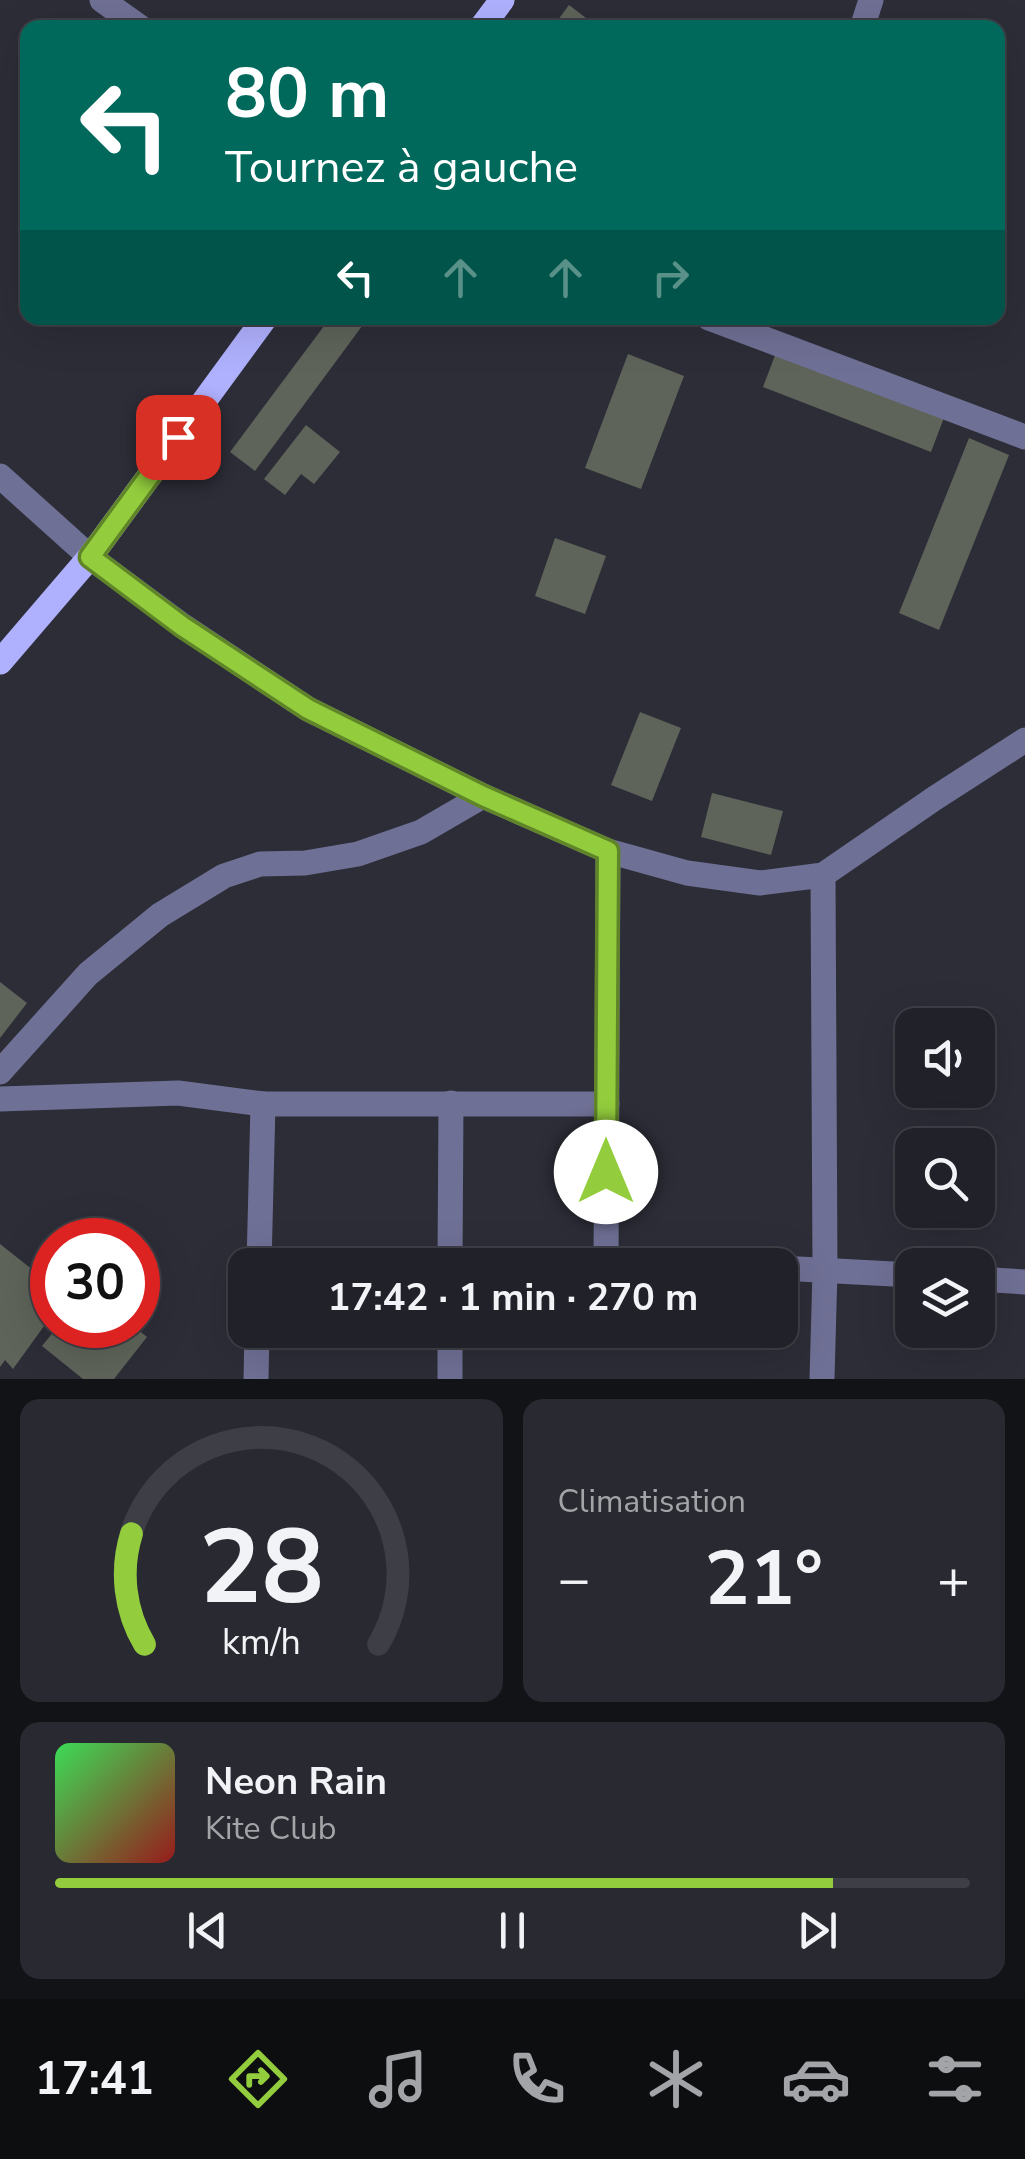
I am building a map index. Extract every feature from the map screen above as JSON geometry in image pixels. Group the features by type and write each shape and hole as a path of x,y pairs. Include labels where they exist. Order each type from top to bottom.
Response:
{"main road":[{"path":"0,662 90,557 260,325"}],"street":[{"path":"102,0 130,20"},
{"path":"730,325 1025,437"},
{"path":"0,476 90,557 182,626 308,709 483,796 608,851 687,873 760,883 823,876 1025,740"},
{"path":"0,1072 88,974 160,915 224,876 260,864 305,863 358,854 421,832 483,796"},
{"path":"606,1248 608,851"},
{"path":"822,1379 823,876"},
{"path":"0,1098 178,1094 263,1104 606,1104"},
{"path":"259,1248 263,1104"},
{"path":"450,1248 451,1104"},
{"path":"798,1269 895,1274"},
{"path":"995,1280 1025,1282"},
{"path":"256,1379 257,1348"},
{"path":"450,1348 450,1379"}],"building":[{"path":"569,5 589,20 558,20"},
{"path":"325,325 363,325 255,471 230,452"},
{"path":"777,350 945,415 931,452 763,387"},
{"path":"628,354 684,376 641,489 585,468"},
{"path":"306,425 340,452 314,484 301,474 285,495 264,479"},
{"path":"969,438 1009,455 939,630 899,613"},
{"path":"555,538 606,556 585,614 535,596"},
{"path":"640,712 681,728 652,801 611,785"},
{"path":"712,793 783,811 771,855 701,837"},
{"path":"0,982 27,1003 0,1038"},
{"path":"0,1244 30,1268 30,1345 13,1369 5,1360 0,1367"},
{"path":"44,1348 138,1348 114,1379 83,1379"}],"route":[{"path":"178,437 90,557 182,626 308,709 483,796 608,851 606,1172"}]}
